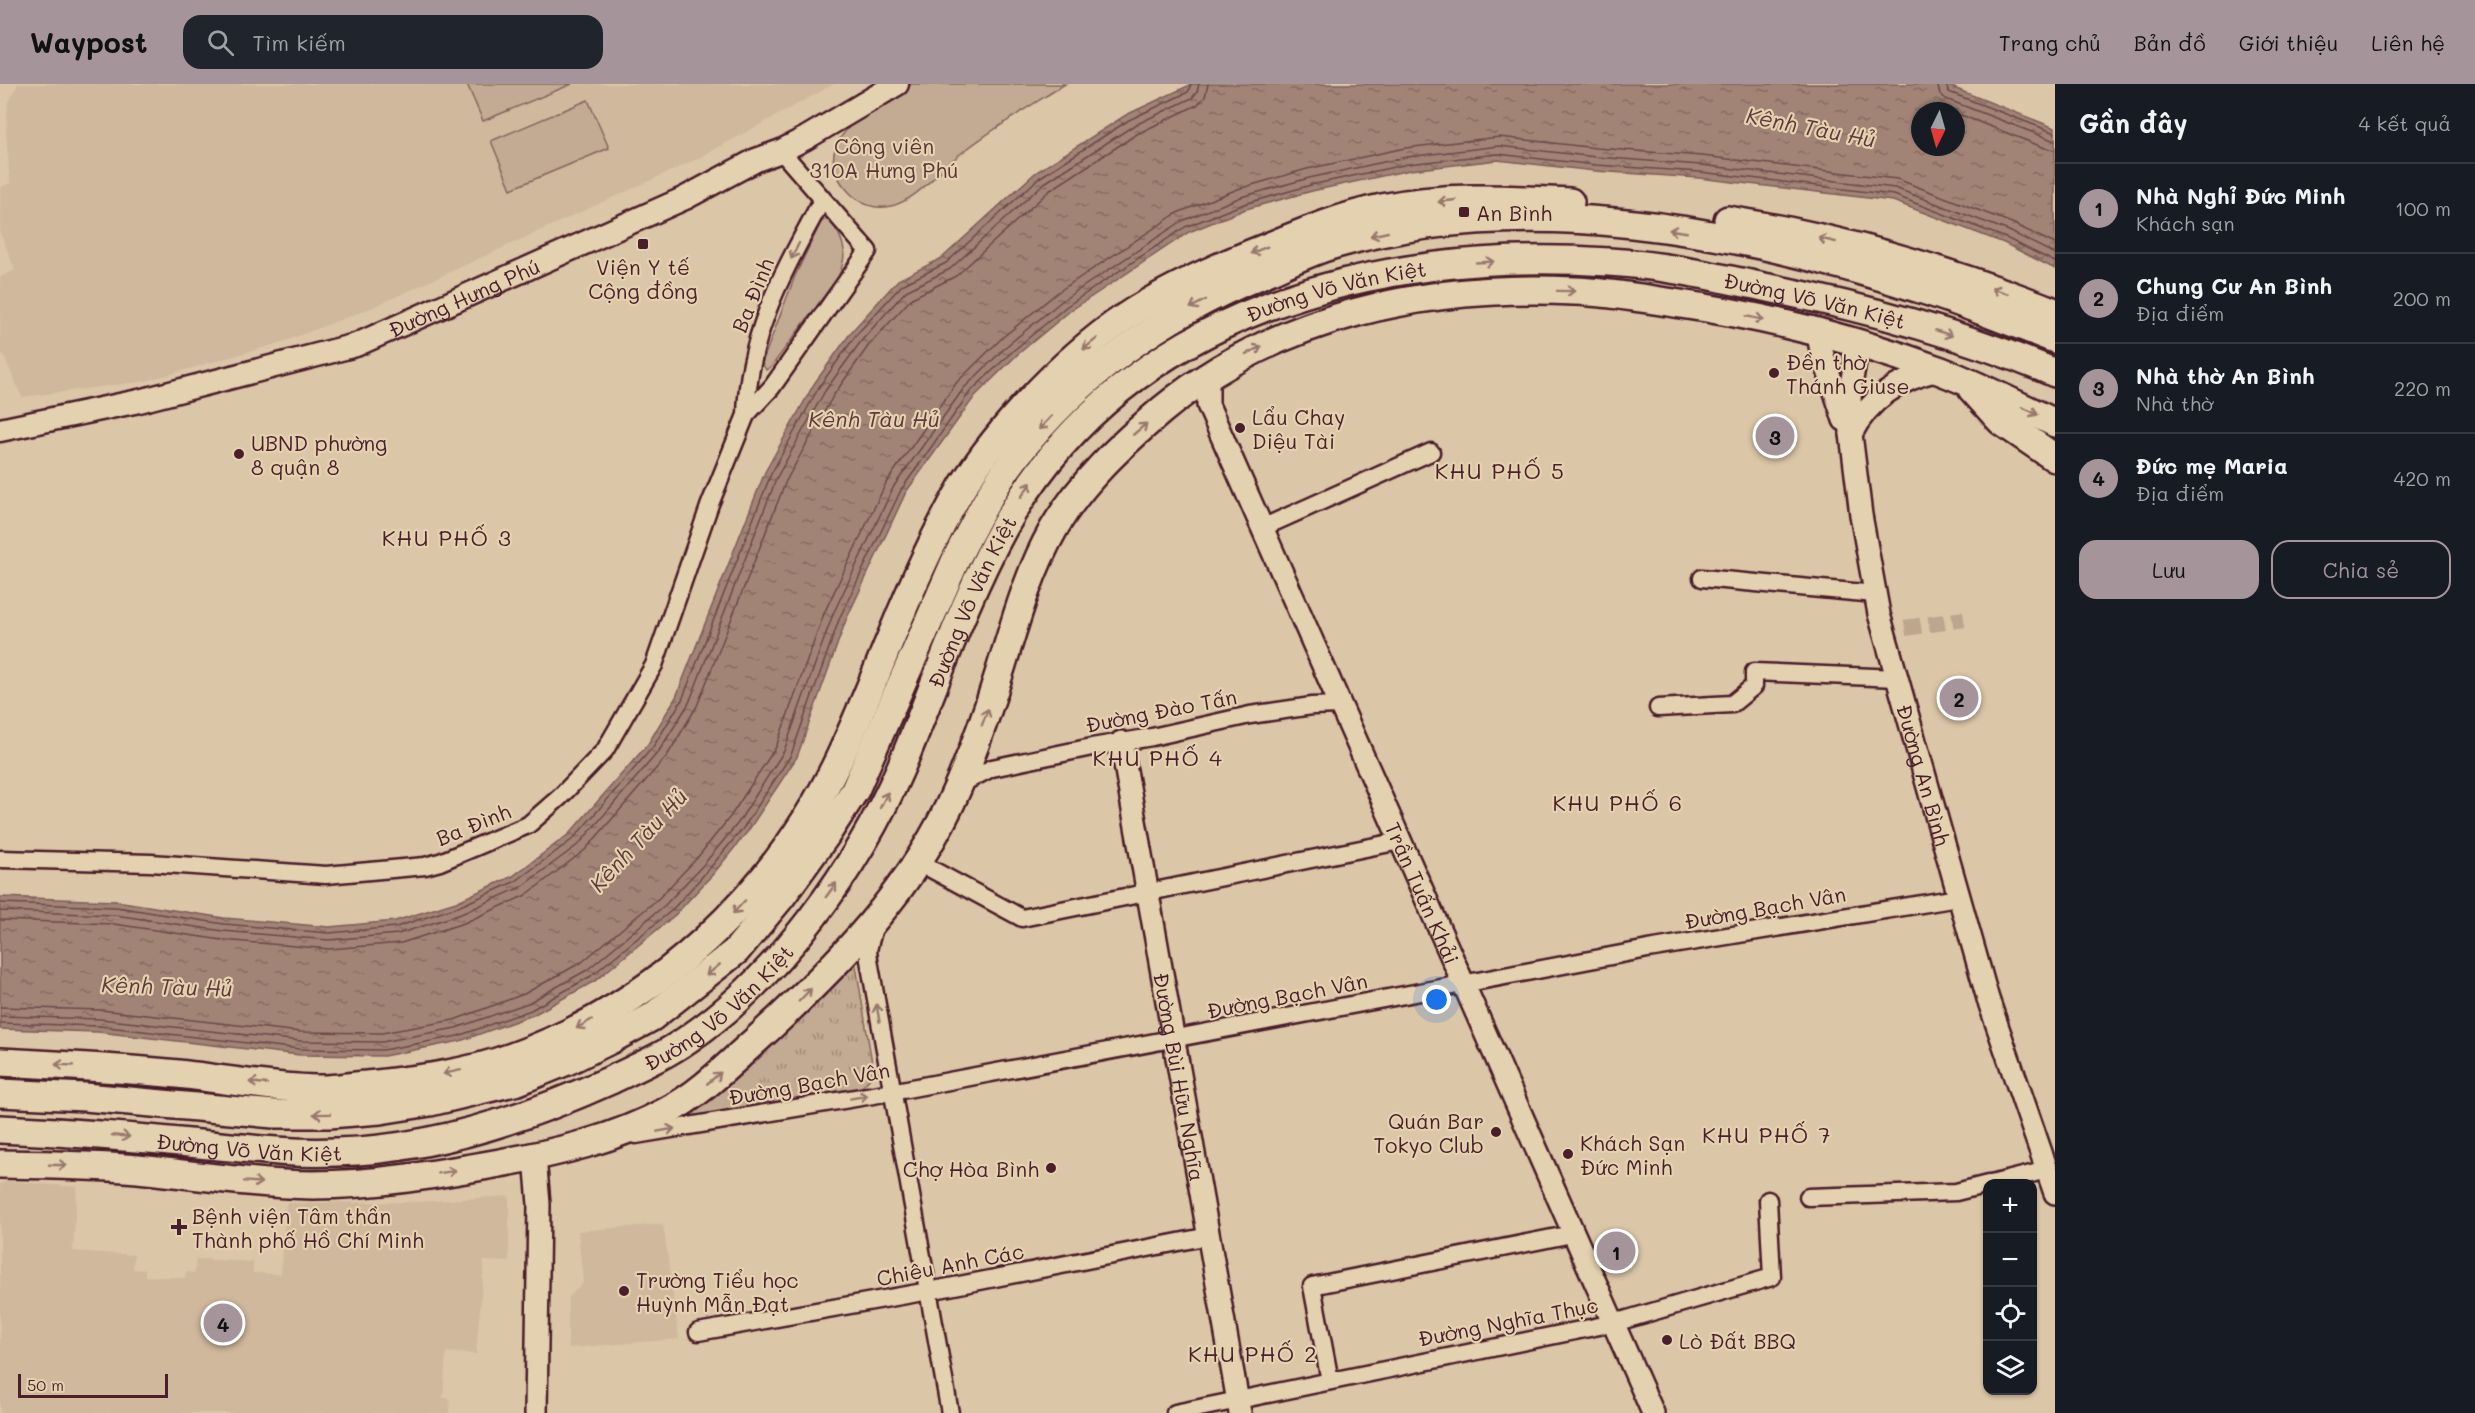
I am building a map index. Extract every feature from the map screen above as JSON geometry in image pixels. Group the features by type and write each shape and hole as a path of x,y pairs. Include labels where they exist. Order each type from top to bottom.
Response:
{"highway":[{"name":"Đường Võ Văn Kiệt","path":"0,1062 155,1072 319,1090 513,1070 567,1061 652,1017 736,951 781,897 855,790 957,557 994,489 1042,425 1086,380 1132,344 1179,314 1227,288 1334,245 1394,231 1462,221 1541,219 1638,226 1951,274 2055,312"},
{"name":"Đường Võ Văn Kiệt","path":"0,1130 79,1133 281,1151 334,1152 392,1148 502,1124 528,1115 656,1059 687,1040 741,998 790,943 858,853 900,768 985,564 1019,500 1040,470 1074,431 1112,395 1177,349 1236,317 1312,290 1407,270 1480,262 1540,260 1608,262 1715,276 1868,310 1997,350 2055,373"},
{"path":"1858,344 1881,264"},
{"name":"Đường Võ Văn Kiệt","path":"1881,264 1922,289 2055,339"},
{"name":"Đường Võ Văn Kiệt","path":"0,1164 136,1169 226,1181 322,1185 411,1177 535,1157 588,1143 668,1111 712,1081 793,1008 877,914 918,862 938,830 974,747 1030,578 1054,528 1075,496 1098,469 1133,435 1201,391 1262,346 1323,321 1374,307 1430,296 1480,291 1580,291 1634,297 1754,317 1858,344 1966,381 2055,423"},
{"path":"1799,294 1815,312 1818,333"},
{"name":"Đường Võ Văn Kiệt","path":"1966,381 1991,412 2055,458"},
{"path":"513,1070 528,1115 535,1157"},
{"name":"Đường Võ Văn Kiệt","path":"0,1092 85,1097 274,1114 329,1114 430,1102 513,1070"}],"main road":[{"name":"Đường Hưng Phú","path":"0,430 139,401 356,345 685,198 756,160 781,151 897,84"}],"street":[{"path":"781,151 822,200"},
{"name":"Ba Đình","path":"0,859 151,863 326,875 440,862 528,825 560,797 605,750 654,665 710,504 746,415 747,384 754,347 768,307 822,200 868,251 772,387 746,415"},
{"path":"1818,333 1843,417 1851,434"},
{"name":"Đường An Bình","path":"1858,344 1850,391 1851,434 1861,514 1875,594 1958,898 2000,1035 2055,1193"},
{"path":"1851,434 1864,413 1891,388 1915,376 1938,370"},
{"name":"Trần Tuấn Khải","path":"1201,391 1264,527 1463,986 1653,1413"},
{"path":"1264,527 1431,452"},
{"path":"1702,578 1875,594"},
{"path":"1658,708 1732,704 1754,686 1754,672 1898,678"},
{"name":"Đường Đào Tấn","path":"959,785 992,768 1250,716 1312,706 1340,705"},
{"name":"Đường Bùi Hữu Nghĩa","path":"1121,742 1239,1407"},
{"path":"974,747 992,768"},
{"path":"918,862 1022,918 1400,841"},
{"name":"Đường Bạch Vân","path":"588,1143 891,1092 1648,950 1958,898"},
{"path":"877,914 870,939 869,960 950,1413"},
{"path":"535,1157 540,1204 536,1413"},
{"path":"2010,1179 2047,1170"},
{"path":"1808,1197 1956,1192 1983,1185"},
{"name":"Đường Nghĩa Thục","path":"1175,1413 1239,1407 1330,1381 1614,1323 1772,1277 1768,1200"},
{"path":"1330,1381 1312,1286 1572,1234"},
{"name":"Chiêu Anh Các","path":"698,1332 929,1291 1209,1236"}],"shaded area":[{"path":"18,84 834,84 695,160 371,308 280,343 146,381 22,397 3,354 0,355 0,277 15,270 0,232 0,188 10,183 6,131 8,102"},
{"path":"6,1181 77,1187 73,1251 134,1255 133,1269 145,1270 145,1276 185,1278 186,1272 195,1273 196,1259 253,1262 253,1273 281,1274 286,1203 419,1202 509,1196 509,1262 484,1261 476,1354 446,1352 443,1398 450,1399 449,1413 0,1413 0,1184"},
{"name":"Trường Tiểu học Huỳnh Mẫn Đạt","path":"663,1224 679,1339 568,1348 568,1298 583,1283 578,1231"}],"green space":[{"path":"467,84 572,84 483,121"},
{"name":"Công viên 310A Hưng Phú","path":"911,84 1065,84 972,145 910,198 891,206 868,205 854,197 837,175 833,158 838,142 848,128 863,115"},
{"path":"588,100 609,148 511,189 491,141"},
{"path":"830,219 844,248 841,270 837,279 771,367 766,370 762,363 795,276 821,222"},
{"path":"854,954 873,1069 873,1075 862,1087 678,1119"}],"water":[{"name":"Kênh Tàu Hủ","path":"1192,84 1944,84 2055,128 2055,269 2004,243 1893,201 1699,178 1595,171 1498,160 1410,170 1312,191 1246,209 1189,232 1070,311 1018,354 975,396 906,492 846,620 797,757 748,831 714,873 675,915 595,981 533,1015 460,1041 384,1056 300,1055 98,1032 0,1029 0,897 116,901 224,918 329,927 395,921 456,902 513,876 569,834 648,744 676,697 765,472 814,384 852,331 898,280 942,258 1035,173 1126,115"}],"tunnel":[{"path":"1905,628 1964,619"}],"place":[{"name":"An Bình","path":"1464,212"},
{"name":"Viện Y tế Cộng đồng","path":"643,244"},
{"name":"Đền thờ Thánh Giuse","path":"1774,373"},
{"name":"Lẩu Chay Diệu Tài","path":"1240,428"},
{"name":"Nhà thờ An Bình","path":"1775,436"},
{"name":"UBND phường 8 quận 8","path":"239,454"},
{"name":"Chung Cư An Bình","path":"1959,698"},
{"name":"Quán Bar Tokyo Club","path":"1496,1132"},
{"name":"Khách Sạn Đức Minh","path":"1568,1154"},
{"name":"Chợ Hòa Bình","path":"1051,1168"},
{"name":"Bệnh viện Tâm thần Thành phố Hồ Chí Minh","path":"179,1227"},
{"name":"Nhà Nghỉ Đức Minh","path":"1616,1251"},
{"name":"Trường Tiểu học Huỳnh Mẫn Đạt","path":"624,1291"},
{"name":"Đức mẹ Maria","path":"223,1323"},
{"name":"Lò Đất BBQ","path":"1667,1340"}],"district":[{"name":"KHU PHỐ 5","path":"1500,470"},
{"name":"KHU PHỐ 3","path":"447,537"},
{"name":"KHU PHỐ 4","path":"1158,757"},
{"name":"KHU PHỐ 6","path":"1618,802"},
{"name":"KHU PHỐ 7","path":"1767,1134"},
{"name":"KHU PHỐ 2","path":"1253,1353"}]}
